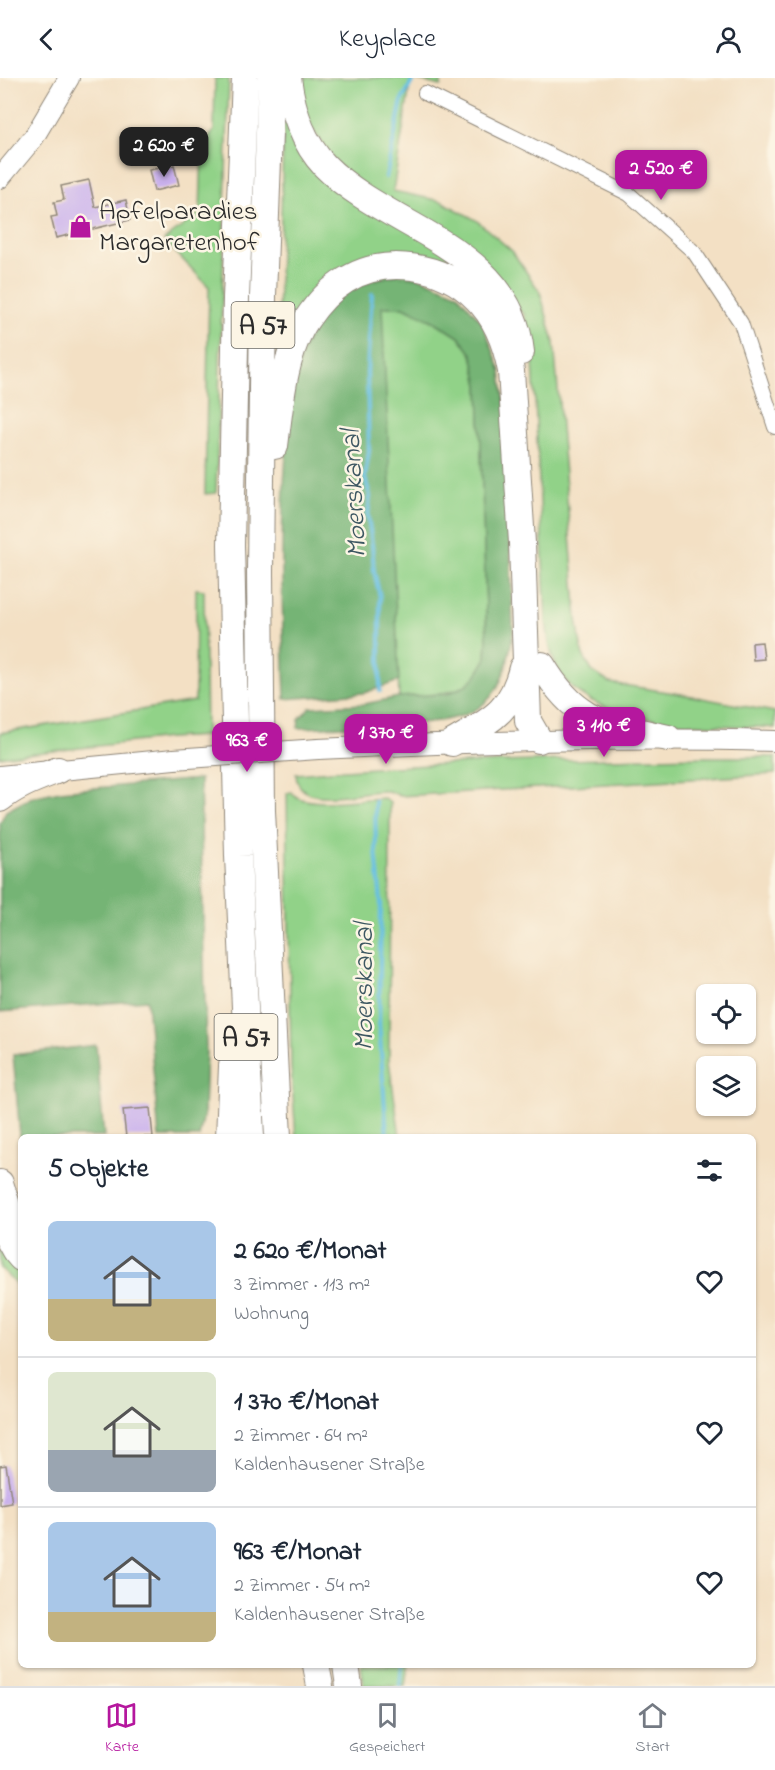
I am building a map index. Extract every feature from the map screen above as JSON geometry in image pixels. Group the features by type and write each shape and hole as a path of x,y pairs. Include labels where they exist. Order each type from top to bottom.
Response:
{"highway":[{"name":"A 57","path":"245,78 236,298 231,545 241,936 251,1134"},
{"name":"A 57","path":"271,78 263,296 260,572 263,855 278,1134"},
{"path":"288,78 295,115 306,138 323,164 349,188 476,265 506,303 515,324 523,369 532,540 534,657 528,722 539,740"},
{"path":"260,572 283,385 293,351 306,320 327,295 346,280 368,270 395,266 423,269 444,276 476,298 490,314 507,351 512,382 522,543 534,657 555,687 570,703 592,718 614,726 668,738"},
{"path":"452,743 484,724 504,708 534,657"},
{"path":"0,799 31,780 58,770"},
{"path":"228,1134 232,1075 230,963 241,936"},
{"path":"0,1183 8,1208 18,1225"},
{"path":"0,1224 18,1254"},
{"path":"317,1668 320,1686"},
{"path":"346,1668 349,1686"}],"main road":[{"path":"0,178 34,137 69,78"},
{"path":"0,776 174,759 318,749 539,740 668,738 775,741"}],"street":[{"path":"425,93 629,194 694,252 741,323 775,428"}],"green space":[{"path":"215,78 229,78 216,493 205,494 209,287 164,240 200,213 202,150 214,130"},
{"path":"297,78 441,78 441,86 411,79 393,191 441,201 476,220 512,251 540,292 554,342 577,619 582,653 592,671 610,683 775,712 775,728 690,724 628,714 600,705 577,691 560,673 552,654 546,621 533,361 524,314 334,161 309,124"},
{"path":"284,111 297,135 477,275 431,265 276,387"},
{"path":"396,275 421,278 457,293 482,322 501,371 506,414 513,632 508,659 501,681 491,696 479,708 464,715 422,723 298,728 299,719 310,707 364,704 399,697 447,694 465,686 476,676 486,660 479,385 472,354 459,337 437,323 404,307 382,307 399,681 364,693 285,699 282,599 283,499 289,422 298,368 310,337 334,302 348,291 364,284"},
{"path":"381,307 404,307 459,337 472,354 479,384 486,656 479,673 471,682 461,688 437,694 399,697"},
{"path":"196,589 204,590 206,736 0,757 0,733 195,701"},
{"path":"775,757 775,774 400,796 392,792 376,791 319,796 308,793 300,786 296,774 448,764"},
{"path":"200,779 206,1051 204,1114 200,1134 159,1134 147,1000 0,1012 0,823 6,811 32,797 60,791"},
{"path":"291,792 308,801 334,802 384,798 390,803 389,1061 400,1134 296,1134 291,1068 287,793"},
{"path":"96,1045 104,1134 20,1134 13,1055"},
{"path":"0,1248 18,1269 18,1286 0,1268"},
{"path":"361,1668 408,1668 405,1686 364,1686"}],"building":[{"path":"174,165 179,185 154,191 149,170"},
{"path":"89,180 95,207 126,200 130,220 56,238 51,217 57,216 54,202 64,200 61,186"},
{"path":"762,642 764,659 753,660 752,643"},
{"path":"150,1108 153,1134 126,1134 123,1110"},
{"path":"6,1465 12,1503 0,1505 0,1466"}],"waterway":[{"name":"Moerskanal","path":"386,177 402,100 414,78"},
{"name":"Moerskanal","path":"372,294 367,372 369,451 365,477 370,496 368,516 374,571 380,597 380,691"},
{"name":"Moerskanal","path":"375,801 376,851 381,903 379,1024 387,1134"},
{"name":"Moerskanal","path":"400,1686 402,1668"}],"place":[{"name":"Apfelparadies Margaretenhof","path":"81,226"}]}
